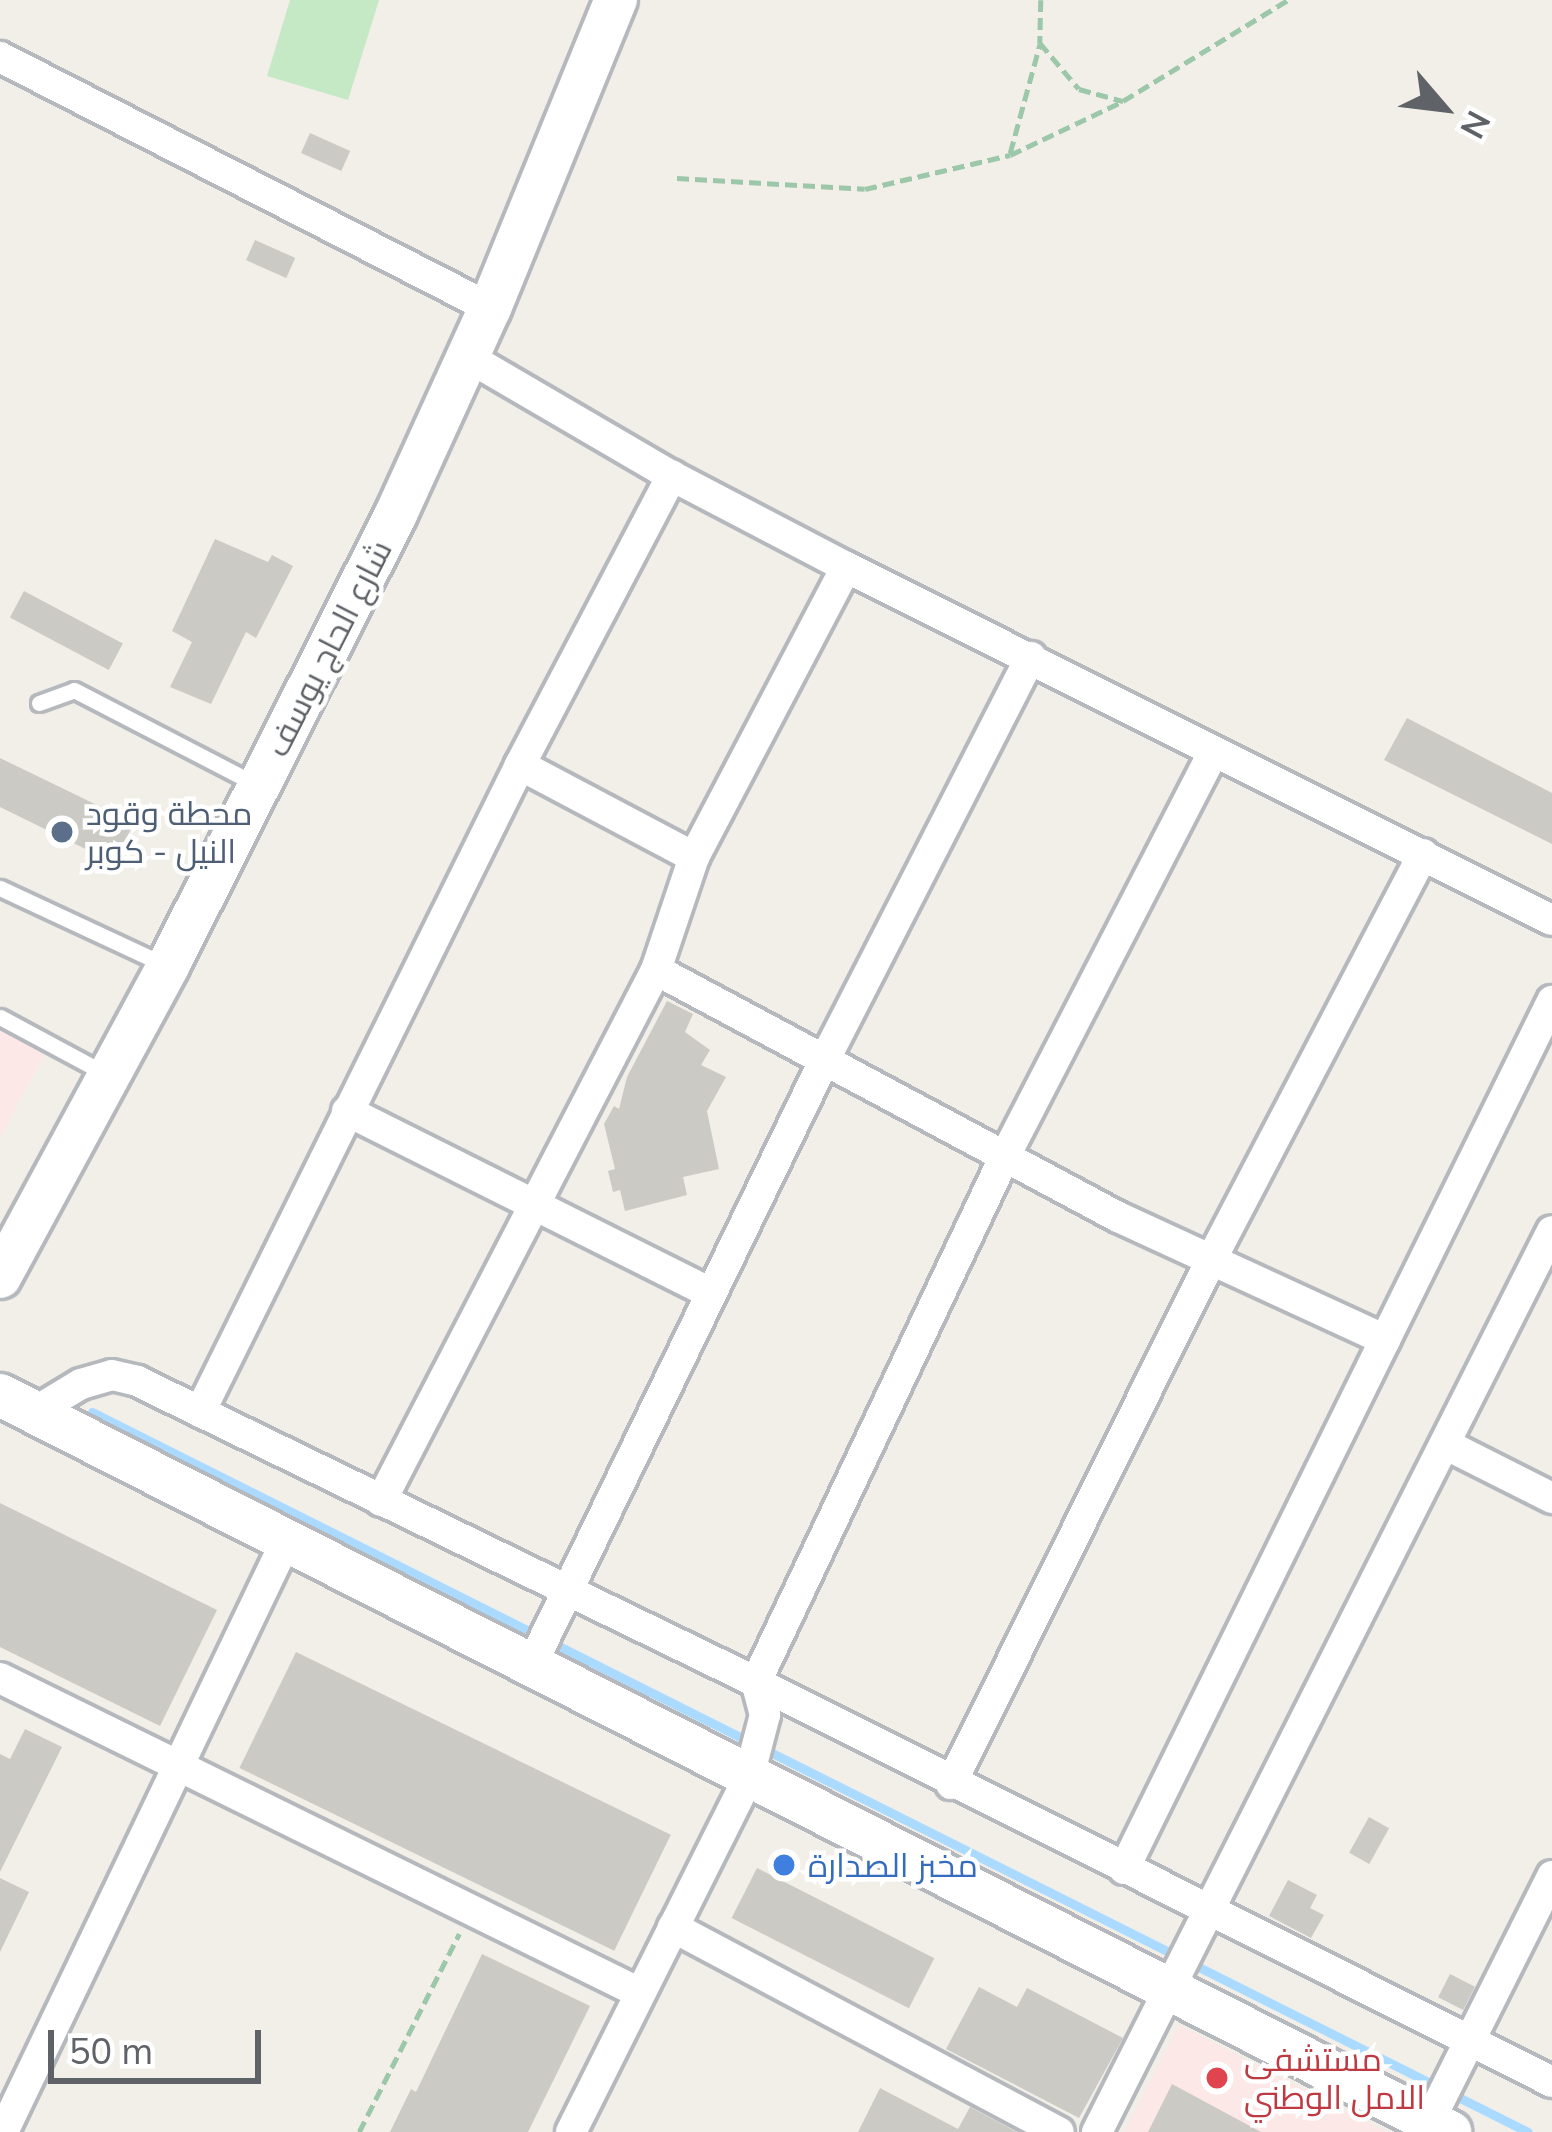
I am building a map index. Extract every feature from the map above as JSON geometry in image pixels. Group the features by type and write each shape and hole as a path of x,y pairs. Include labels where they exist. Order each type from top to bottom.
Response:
{"street":[{"name":"شارع الحاج يوسف","path":"0,1276 168,966 396,514 490,308 616,0"},
{"path":"0,57 490,308"},
{"path":"468,358 672,476 846,567 1552,920"},
{"path":"200,1412 520,765 672,476"},
{"path":"381,1502 656,970 694,857 846,567"},
{"path":"540,1648 824,1061 1031,657"},
{"path":"571,2132 755,1757 765,1714 756,1682 1005,1156 1213,753"},
{"path":"520,765 694,857"},
{"path":"951,1784 1211,1260 1424,854"},
{"path":"656,970 1005,1156 1211,1260 1385,1340"},
{"path":"1124,1869 1552,1001"},
{"path":"347,1111 710,1292"},
{"path":"1097,2132 1552,1231"},
{"path":"18,1403 112,1375 200,1412 756,1682 1552,2082"},
{"path":"18,1403 287,1539 540,1648 755,1757 1168,1989 1443,2109 1552,1876"},
{"path":"1447,1445 1552,1498"},
{"path":"3,2132 287,1539"},
{"path":"0,1678 640,1994"},
{"path":"673,1928 1059,2132"}],"lane":[{"path":"38,703 74,690 258,786"},
{"path":"0,888 168,966"},
{"path":"0,1017 108,1076"}],"path":[{"path":"1010,154 1040,43 1041,0"},
{"path":"677,178 865,189 1010,154 1123,101 1288,0"},
{"path":"1040,43 1079,89 1123,101"},
{"path":"359,2132 469,1913"}],"shaded area":[{"path":"0,1007 54,1036 0,1138"},
{"name":"مستشفى الامل الوطني","path":"1179,2025 1386,2132 1124,2132"}],"green space":[{"path":"290,0 379,0 348,100 267,76"}],"building":[{"path":"310,133 350,151 341,171 301,153"},
{"path":"255,240 295,258 286,278 246,260"},
{"path":"215,539 268,562 272,555 293,566 256,638 246,632 211,704 170,687 192,642 172,631"},
{"path":"24,591 123,644 109,670 10,617"},
{"path":"1407,718 1552,793 1552,844 1384,760"},
{"path":"0,758 134,823 114,863 0,807"},
{"path":"667,1001 693,1014 685,1032 710,1050 701,1065 726,1077 707,1111 719,1169 683,1177 687,1195 625,1211 620,1190 613,1192 608,1171 615,1169 604,1124 614,1106 619,1109 627,1077"},
{"path":"0,1503 217,1610 160,1726 0,1647"},
{"path":"296,1652 671,1835 614,1951 239,1768"},
{"path":"25,1729 62,1747 0,1872 0,1754 10,1759"},
{"path":"1369,1817 1389,1828 1369,1864 1349,1853"},
{"path":"757,1868 934,1958 909,2008 732,1918"},
{"path":"0,1878 29,1892 0,1952"},
{"path":"1288,1880 1317,1895 1310,1908 1324,1915 1311,1938 1269,1916"},
{"path":"482,1954 590,2006 528,2132 390,2132 411,2089 416,2092"},
{"path":"1450,1974 1475,1987 1463,2010 1438,1997"},
{"path":"979,1987 1017,2007 1027,1988 1123,2038 1079,2118 946,2049"},
{"path":"1172,2084 1261,2132 1148,2132"},
{"path":"880,2088 958,2129 970,2107 1017,2132 858,2132"}],"waterway":[{"path":"92,1412 1528,2132"}],"place":[{"name":"محطة وقود النيل - كوبر","path":"62,832"},
{"name":"مخبز الصدارة","path":"784,1865"},
{"name":"مستشفى الامل الوطني","path":"1217,2078"}]}
